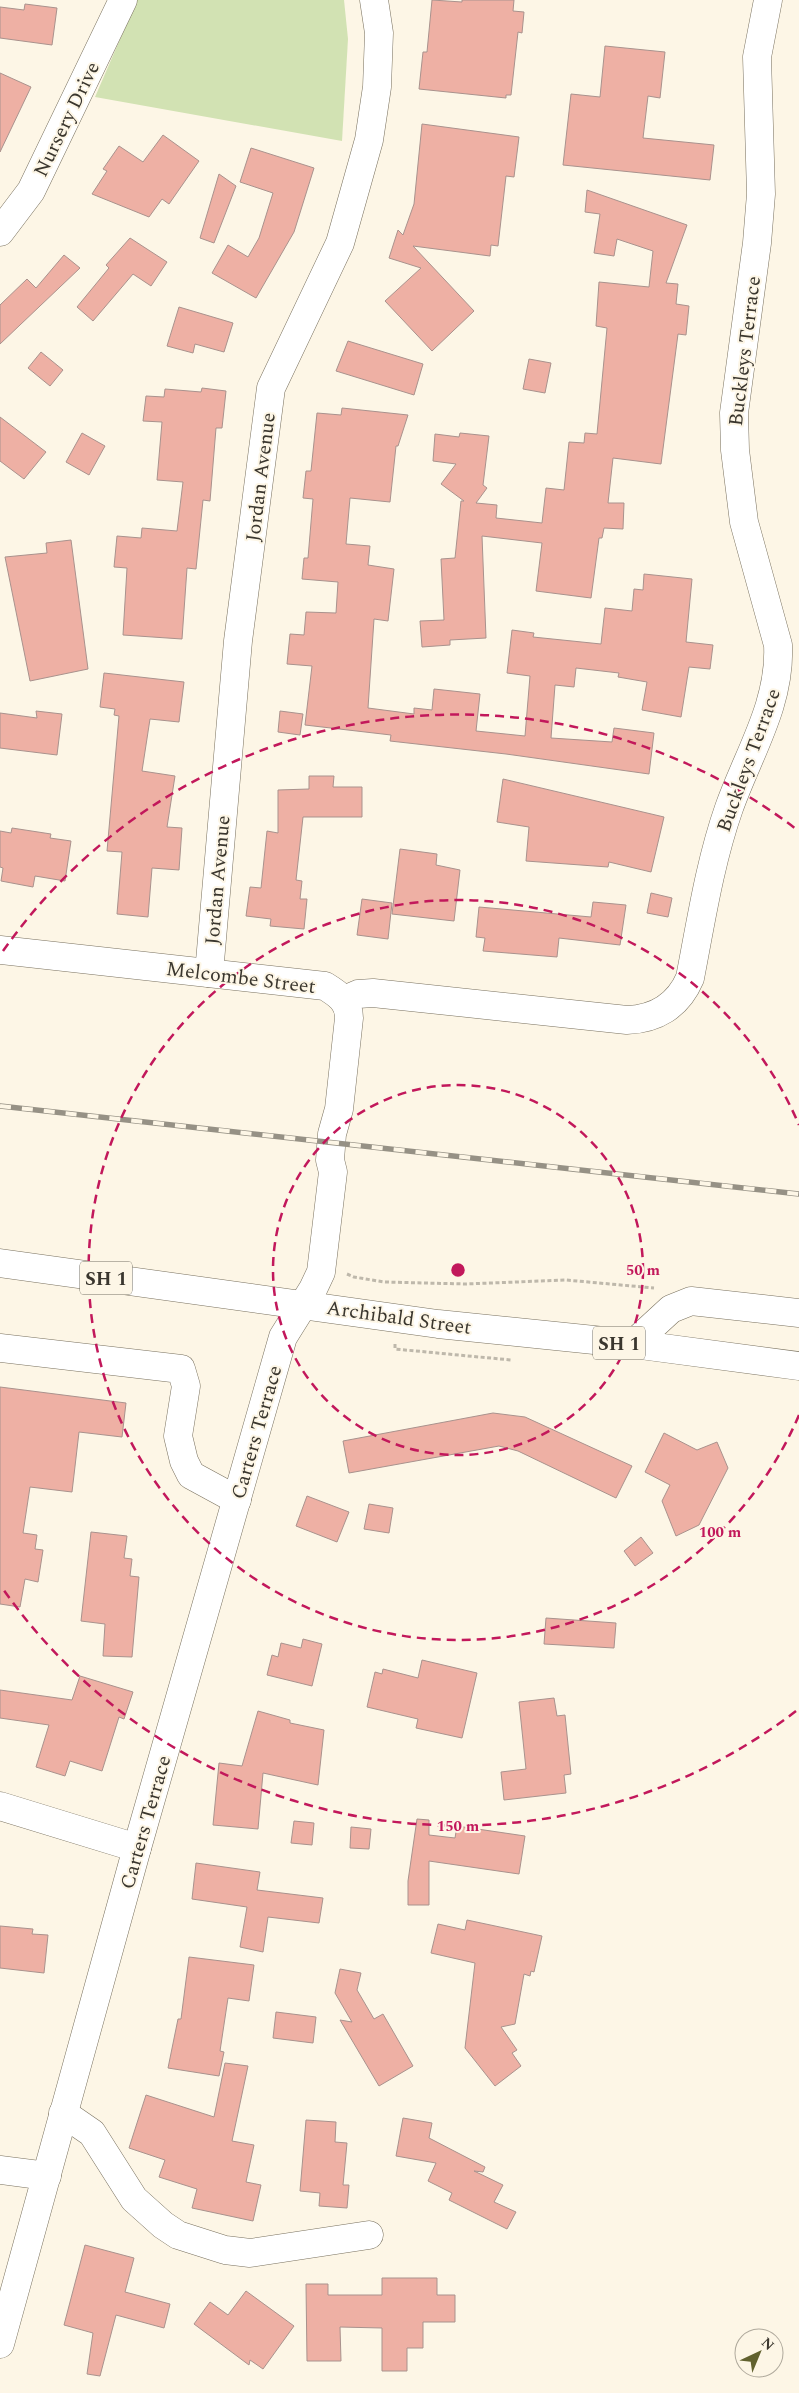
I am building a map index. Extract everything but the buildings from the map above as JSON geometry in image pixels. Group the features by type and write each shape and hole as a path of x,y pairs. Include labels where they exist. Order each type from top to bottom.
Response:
{"main road":[{"name":"Nursery Drive","path":"0,232 31,191 123,0"},
{"name":"Jordan Avenue","path":"209,973 238,641 271,388 340,243 369,140 376,87 378,42 374,0"},
{"name":"Buckleys Terrace","path":"344,1000 358,994 373,993 626,1020 651,1017 666,1010 685,990 690,978 716,849 729,808 768,713 779,666 778,645 744,522 735,450 734,413 762,194 757,57 768,0"},
{"name":"Melcombe Street","path":"0,950 325,986 344,1000"},
{"path":"302,1304 313,1289 321,1272 333,1172 330,1160 332,1134 339,1109 350,1018 344,1000"},
{"name":"Archibald Street","path":"0,1264 438,1324 633,1344 799,1366"},
{"path":"633,1344 671,1309 692,1300 799,1313"},
{"name":"Carters Terrace","path":"0,2344 137,1848 283,1337 302,1304"},
{"path":"0,1348 181,1370 186,1386 178,1436 184,1461 191,1475 237,1500"},
{"path":"0,1806 137,1848"},
{"path":"63,2113 92,2133 134,2199 163,2225 178,2235 225,2250 250,2253 369,2235"},
{"path":"0,2170 47,2176"}],"path":[{"path":"346,1273 354,1277 384,1282 466,1284 566,1280 663,1289"}],"green space":[{"path":"137,0 344,0 348,39 342,141 95,97"}],"railway":[{"path":"0,1106 799,1194"}]}
